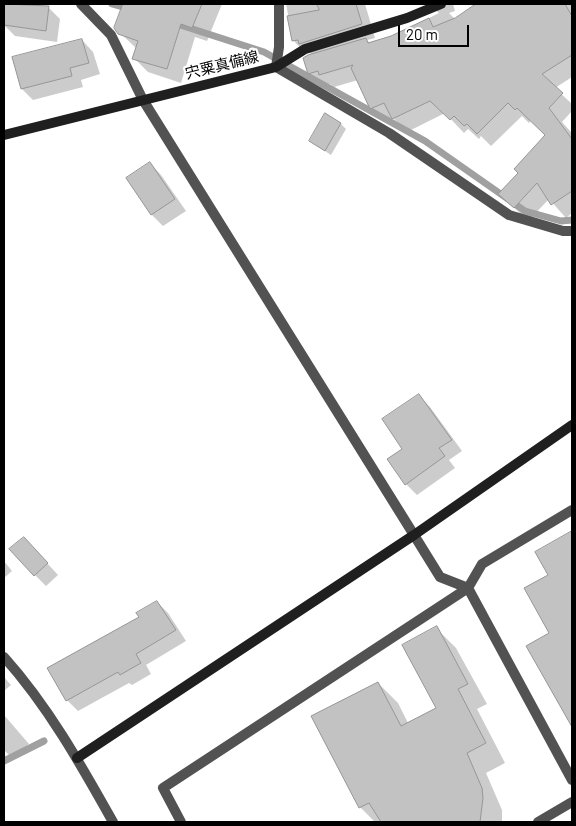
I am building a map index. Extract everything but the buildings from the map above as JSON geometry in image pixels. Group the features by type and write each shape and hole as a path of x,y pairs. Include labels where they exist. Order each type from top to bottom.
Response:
{"street":[{"path":"81,4 111,34 143,100 440,577 468,588 572,780"},
{"path":"279,4 279,47 276,67 389,133 509,215 563,230 572,230"},
{"name":"宍粟真備線","path":"4,135 276,67 305,49 407,18 441,4"},
{"path":"77,758 414,535 572,426"},
{"path":"181,822 163,788 468,588 482,564 572,510"},
{"path":"4,657 20,675 77,758 113,822"},
{"path":"538,822 572,802"}],"waterway":[{"path":"112,4 130,9"},
{"path":"174,23 264,52 425,141 525,211 561,221 572,220"},
{"path":"4,761 44,741"}]}
